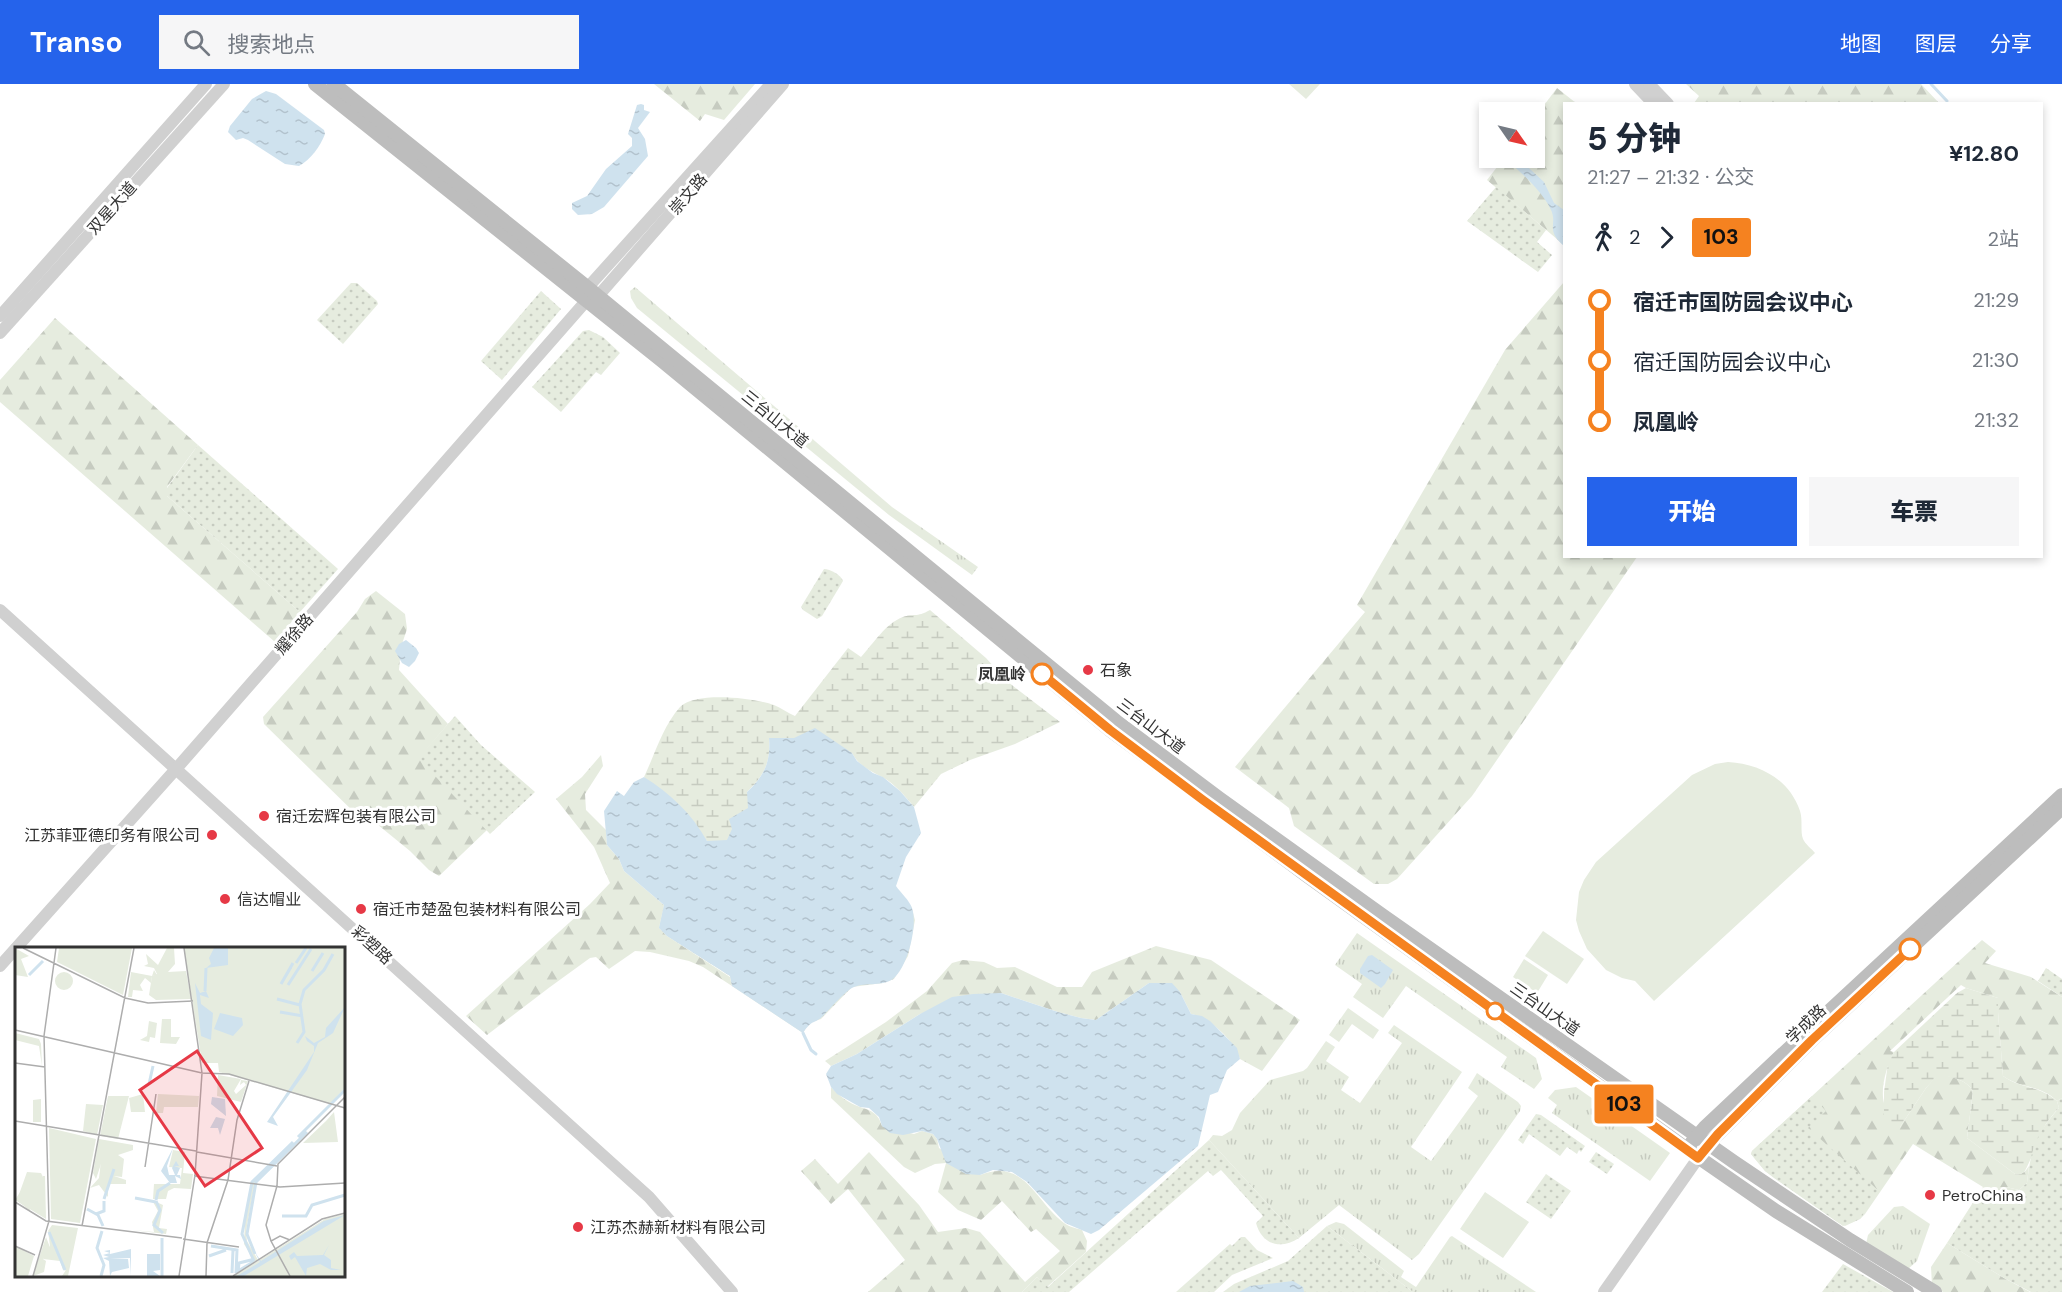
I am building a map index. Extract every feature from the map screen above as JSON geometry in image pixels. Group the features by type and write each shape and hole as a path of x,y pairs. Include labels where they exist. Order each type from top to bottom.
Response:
{"main road":[{"name":"三台山大道","path":"315,84 589,297 1116,721 1219,798 1702,1140 1850,1240 1935,1292"},
{"name":"三台山大道","path":"334,84 1110,730 1692,1154 1776,1211 1906,1292"},
{"name":"学成路","path":"1692,1154 1702,1140 2062,795"},
{"name":"学成路","path":"1702,1140 2062,808"}],"street":[{"name":"双星大道","path":"0,316 206,84"},
{"name":"双星大道","path":"0,333 224,84"},
{"name":"崇文路","path":"589,297 771,84"},
{"name":"崇文路","path":"589,297 783,84"},
{"path":"1635,84 1652,102"},
{"path":"1649,84 1666,102"},
{"name":"耀徐路","path":"17,947 589,297"},
{"name":"彩塑路","path":"0,610 649,1197 732,1292"},
{"name":"耀徐路","path":"0,966 15,949"},
{"name":"学成路","path":"1604,1292 1692,1154"}],"green space":[{"path":"654,84 755,84 724,120 705,114 700,121"},
{"path":"1289,84 1320,84 1306,99"},
{"path":"1686,84 1921,84 1938,102 1695,102 1699,96"},
{"path":"1557,88 1575,102 1563,102 1563,244 1487,180 1496,168 1545,168 1545,104"},
{"path":"1496,187 1546,230 1537,242 1552,255 1538,272 1467,221"},
{"path":"351,283 357,283 378,304 343,344 317,320"},
{"path":"1563,283 1563,558 1636,558 1472,796 1397,879 1388,884 1374,884 1294,826 1289,808 1235,767 1365,612 1357,605 1505,350"},
{"path":"635,287 892,507 978,567 972,575 889,515 637,308 630,291"},
{"path":"541,291 561,309 502,380 481,361"},
{"path":"55,318 198,445 167,487 167,496 300,612 275,642 0,402 0,380"},
{"path":"589,330 603,337 620,353 601,375 596,372 561,412 532,387 583,331"},
{"path":"198,445 338,569 300,612 167,496 167,488"},
{"path":"824,569 835,573 843,581 822,616 817,619 801,607"},
{"path":"376,591 405,614 407,629 401,647 399,670 448,724 419,758 487,830 439,876 429,870 372,820 364,822 264,724 263,717 357,612 365,599"},
{"path":"930,610 986,658 1008,682 1060,722 1015,744 970,760 941,774 914,807 887,780 861,764 852,753 794,738 769,739 769,755 765,768 747,792 911,906 915,920 908,956 894,979 883,983 852,987 821,1019 809,1023 803,1033 732,986 730,976 667,936 659,928 664,905 707,841 644,777 669,723 680,707 688,702 711,697 740,698 765,702 795,716 848,648 861,657 885,629 897,620"},
{"path":"455,716 481,745 535,792 490,834 418,758"},
{"path":"601,755 603,766 585,794 586,810 606,830 607,845 619,859 624,871 664,905 659,928 667,936 730,977 732,986 703,967 689,961 650,952 635,951 609,969 596,957 590,958 487,1035 466,1016 590,904 610,883 594,847 556,799 582,777"},
{"path":"1728,762 1762,770 1772,775 1789,790 1801,814 1803,839 1815,853 1654,1001 1635,981 1622,978 1606,970 1587,949 1576,920 1579,892 1596,862 1692,775 1715,764"},
{"path":"1543,931 1584,959 1567,984 1525,956"},
{"path":"1357,933 1536,1058 1542,1079 1534,1089 1501,1067 1507,1057 1406,986 1383,1018 1353,997 1362,984 1335,965"},
{"path":"1982,940 1996,951 1985,963 2031,977 2062,997 2062,1098 2057,1101 2044,1092 2003,1076 1998,998 1961,985 1890,1051 1894,1052 1885,1077 1884,1103 1900,1127 1938,1074 1962,1081 1973,1091 1967,1138 2015,1174 2023,1173 2029,1166 2027,1183 2019,1190 2006,1187 1983,1187 1913,1144 1865,1214 1860,1219 1843,1226 1765,1171 1751,1154 1752,1151"},
{"path":"1156,946 1211,960 1300,1020 1262,1071 1240,1059 1233,1045 1213,1025 1191,1014 1180,992 1149,983 1096,1020 1058,1012 1001,993 920,1014 857,1054 831,1066 825,1061 886,1022 927,991 952,963 963,960 984,962 997,968 1015,967 1057,987 1082,987 1092,972"},
{"path":"1524,959 1548,975 1537,993 1513,977"},
{"path":"2046,968 2062,979 2062,997 2038,981"},
{"path":"1966,988 1998,998 2003,1076 2044,1092 2057,1101 2059,1108 2046,1124 2026,1170 2020,1174 2015,1174 1967,1138 1973,1091 1958,1079 1938,1075 1926,1088 1900,1127 1894,1130 1887,1128 1884,1120 1884,1092 1888,1063 1894,1052 1957,993"},
{"path":"1348,1008 1379,1030 1373,1039 1352,1024 1339,1042 1329,1035"},
{"path":"1394,1025 1462,1072 1411,1147 1431,1161 1478,1096 1468,1088 1477,1073 1521,1106 1520,1111 1419,1254 1412,1260 1339,1205 1299,1238 1209,1140 1213,1135 1222,1136 1232,1130 1240,1113 1270,1080 1307,1068 1326,1041 1335,1047 1326,1061 1349,1077 1341,1090 1360,1103 1402,1043 1388,1033"},
{"path":"831,1087 856,1106 874,1113 882,1126 914,1134 922,1131 933,1134 939,1148 980,1175 995,1171 1008,1172 1018,1177 1028,1184 1064,1223 1082,1230 1087,1241 1086,1252 1047,1287 1037,1277 1022,1292 868,1292 905,1260 848,1189 831,1204 801,1171 815,1159 838,1184 869,1152 919,1205 938,1232 966,1228 980,1232 1025,1282 1060,1251 1036,1229 1031,1232 1002,1201 981,1220 958,1210 938,1192 946,1163 935,1164 915,1173 904,1167 831,1098"},
{"path":"1576,1087 1670,1153 1650,1181 1552,1113 1557,1105 1548,1098 1555,1090"},
{"path":"1812,1096 1826,1111 1808,1128 1879,1191 1860,1219 1845,1226 1774,1178 1751,1154"},
{"path":"2062,1098 2062,1292 2031,1292 1947,1243 1983,1187 2006,1187 2019,1190 2027,1183 2035,1143 2044,1126 2059,1108 2057,1101"},
{"path":"1536,1114 1541,1115 1585,1146 1581,1152 1579,1150 1577,1154 1567,1147 1560,1156 1529,1134 1523,1144 1518,1140"},
{"path":"1209,1140 1299,1238 1286,1244 1267,1241 1256,1223 1263,1216 1221,1170 1213,1176 1208,1171 1069,1292 1022,1292 1037,1277 1048,1287"},
{"path":"1596,1152 1614,1164 1607,1174 1589,1162"},
{"path":"1546,1174 1571,1191 1551,1219 1526,1202"},
{"path":"1485,1192 1529,1222 1503,1258 1460,1229"},
{"path":"1903,1206 1930,1224 1917,1261 1907,1270 1866,1244 1868,1235 1894,1207"},
{"path":"1336,1222 1344,1224 1404,1271 1401,1277 1416,1287 1452,1236 1536,1292 1413,1292 1327,1226"},
{"path":"1327,1226 1413,1292 1223,1292 1234,1284 1288,1261"},
{"path":"1241,1237 1245,1237 1257,1250 1273,1258 1232,1275 1214,1292 1176,1292 1230,1244 1232,1246"},
{"path":"1947,1243 2030,1292 1943,1292 1932,1285 1931,1267"},
{"path":"1843,1264 1893,1292 1822,1292"}],"water":[{"path":"266,91 276,94 324,130 325,134 318,148 299,166 285,164 248,140 243,138 236,140 228,132 230,126 252,99"},
{"path":"637,105 644,105 644,110 650,112 638,128 645,139 648,156 604,207 592,214 578,215 572,209 572,203 587,196 606,169 632,146 632,138 628,134"},
{"path":"1516,168 1529,168 1544,182 1554,203 1563,209 1563,245 1553,231 1553,218 1547,202"},
{"path":"406,640 419,653 409,667 402,663 395,651 399,644"},
{"path":"815,728 852,753 857,761 900,791 914,807 921,833 906,857 896,886 911,905 914,915 913,934 904,964 890,981 851,989 803,1033 732,986 730,976 667,936 659,928 664,905 624,871 619,859 607,845 604,811 617,791 624,796 634,782 644,777 680,805 707,841 727,840 732,829 729,819 748,808 747,792 765,768 769,754 769,738 794,738"},
{"path":"1372,955 1393,970 1381,988 1360,973 1368,956"},
{"path":"1149,983 1172,983 1180,992 1191,1014 1202,1016 1210,1021 1237,1048 1240,1059 1227,1070 1218,1092 1210,1095 1198,1146 1099,1230 1091,1234 1065,1223 1027,1182 1012,1172 993,1170 980,1175 966,1174 946,1163 933,1134 922,1131 903,1135 890,1133 882,1126 879,1117 869,1108 860,1107 837,1094 831,1087 826,1074 831,1066 857,1054 920,1014 952,997 1001,993 1058,1012 1096,1020"},
{"path":"1293,1281 1303,1287 1304,1292 1239,1292 1250,1286"}],"waterway":[{"path":"1931,84 1947,101"},
{"path":"803,1033 811,1050 816,1054"}],"bus line":[{"name":"103","path":"1042,674 1110,730 1203,800 1698,1158 1708,1144 1812,1040 1910,949"}],"place":[{"name":"石象","path":"1088,670"},
{"name":"凤凰岭","path":"1042,674"},
{"name":"宿迁宏辉包装有限公司","path":"264,816"},
{"name":"江苏菲亚德印务有限公司","path":"212,835"},
{"name":"信达帽业","path":"225,899"},
{"name":"宿迁市楚盈包装材料有限公司","path":"361,909"},
{"name":"PetroChina","path":"1930,1195"},
{"name":"江苏杰赫新材料有限公司","path":"578,1227"}]}
